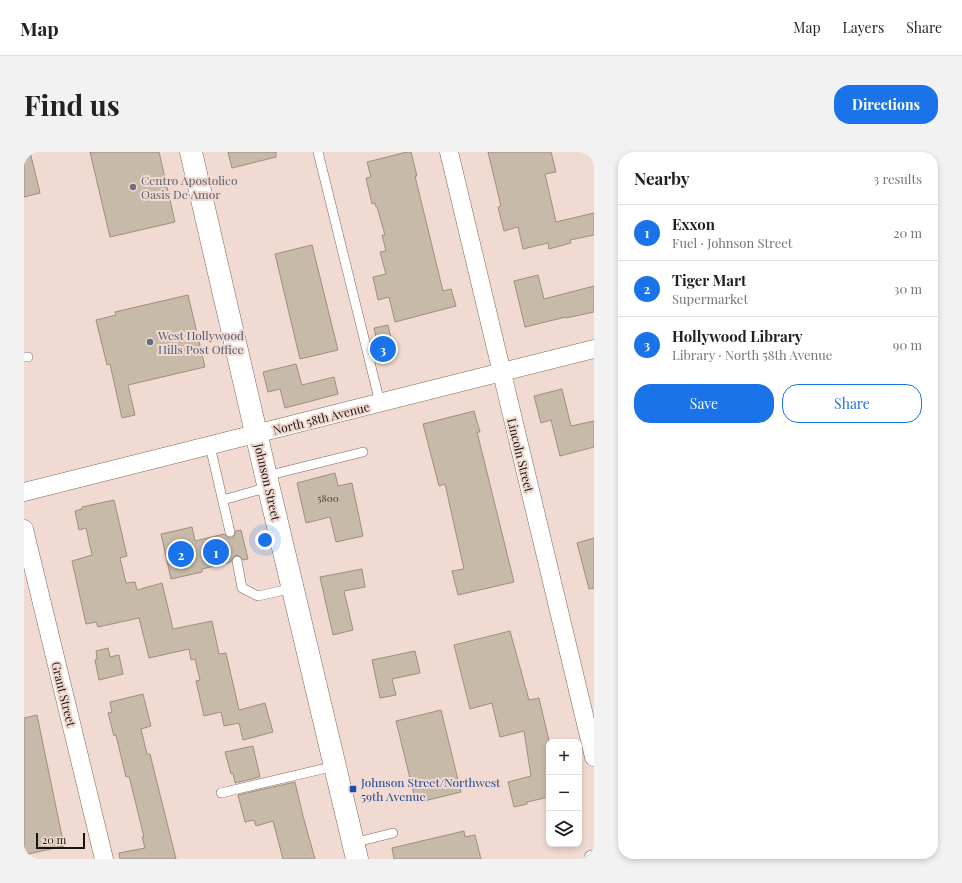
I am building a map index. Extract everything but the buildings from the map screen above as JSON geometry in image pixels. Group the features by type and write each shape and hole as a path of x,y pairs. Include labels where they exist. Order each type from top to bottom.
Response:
{"street":[{"name":"Johnson Street","path":"191,152 267,482 356,855"},
{"name":"Lincoln Street","path":"449,152 594,757"},
{"name":"North 58th Avenue","path":"24,492 380,404 594,349"},
{"name":"Grant Street","path":"24,529 104,859"}],"lane":[{"path":"318,152 380,404"},
{"path":"210,446 230,532"},
{"path":"223,500 267,482 362,452"},
{"path":"237,561 242,588 258,596 293,588"},
{"path":"221,793 335,766"},
{"path":"356,855 393,833"}],"place":[{"name":"Centro Apostolico Oasis De Amor","path":"133,187"},
{"name":"West Hollywood Hills Post Office","path":"150,342"},
{"name":"Hollywood Library","path":"383,349"},
{"name":"Exxon","path":"216,552"},
{"name":"Tiger Mart","path":"181,554"},
{"name":"Johnson Street/Northwest 59th Avenue","path":"353,789"}]}
